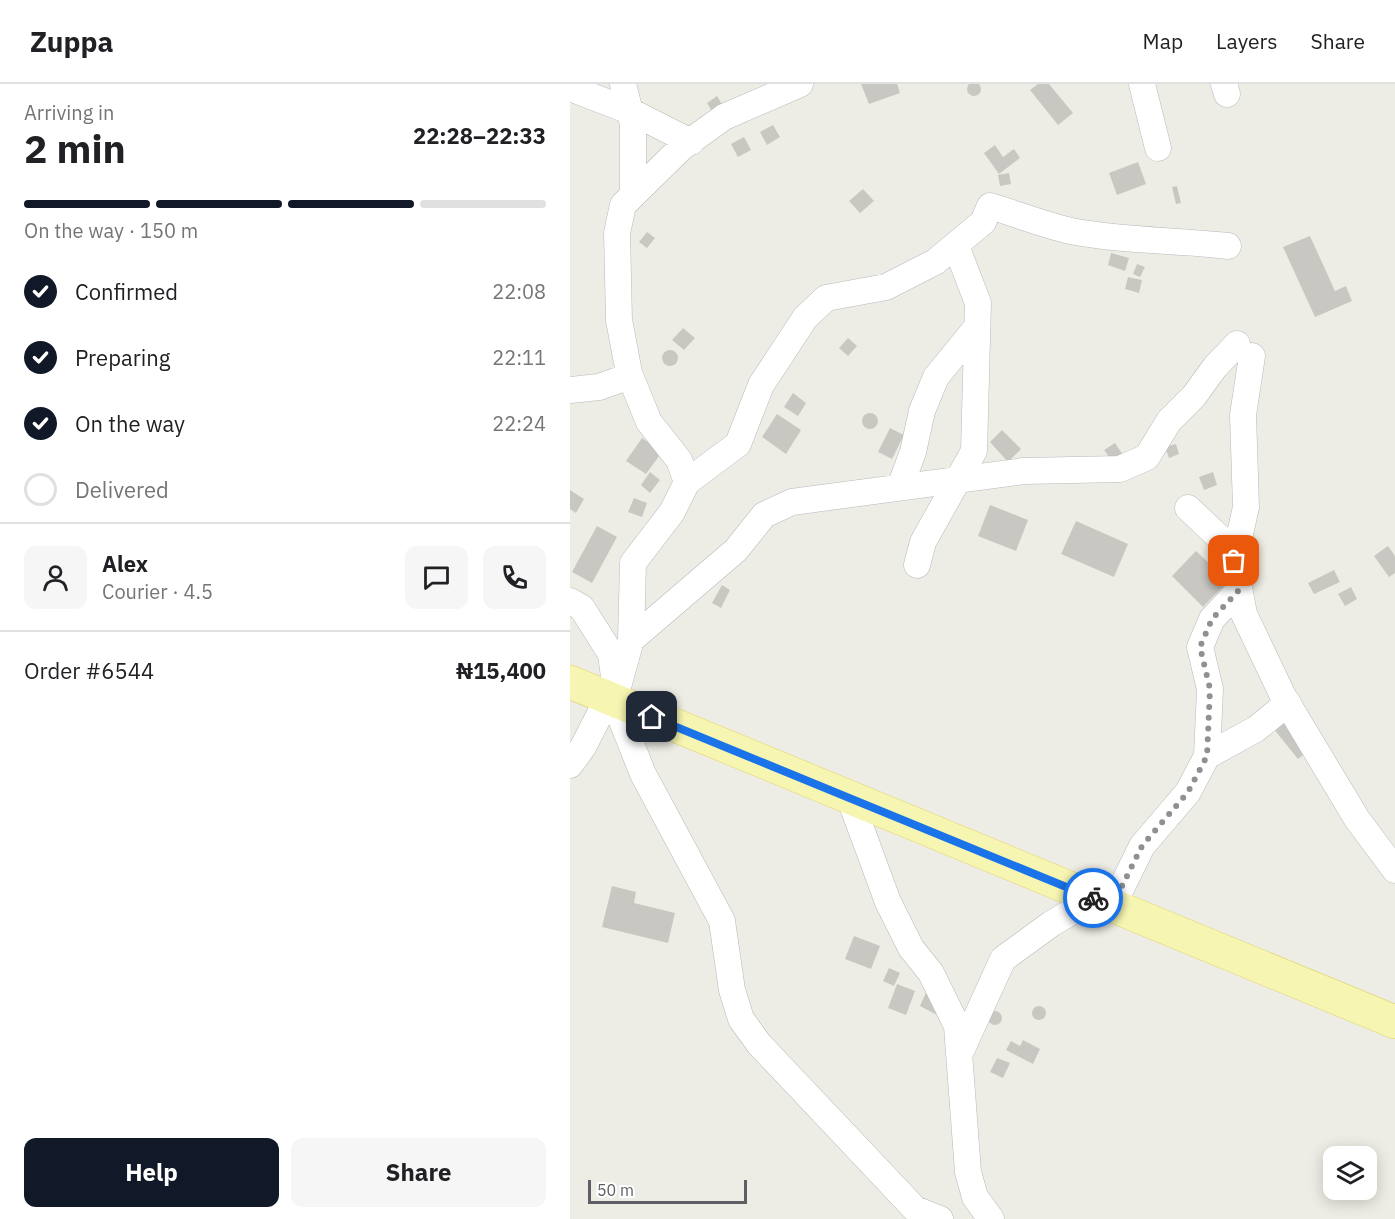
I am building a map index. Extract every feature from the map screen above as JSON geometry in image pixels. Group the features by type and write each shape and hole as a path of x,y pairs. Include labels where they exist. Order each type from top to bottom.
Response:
{"main road":[{"path":"570,682 1395,1022"}],"street":[{"path":"623,84 633,124 633,193"},
{"path":"687,482 679,460 650,422 630,376 619,320 617,233 623,205 633,193 691,142 724,117 800,84"},
{"path":"1142,84 1158,148"},
{"path":"570,88 630,111 691,142"},
{"path":"570,765 613,698 631,640 633,562 672,512 687,482 738,444 762,385 805,318 826,298 886,287 935,262 983,222 990,206 1069,231 1126,239 1228,246"},
{"path":"917,564 923,542 974,451 978,303 956,246"},
{"path":"900,487 914,452 922,411 936,377 977,327"},
{"path":"631,640 662,611 710,574 736,550 764,515 792,502 960,479 1024,471 1120,469 1147,457 1169,421 1194,396 1215,367 1245,350 1243,415 1246,507 1234,561"},
{"path":"570,390 599,387 630,376"},
{"path":"1188,508 1223,541 1234,561 1244,614 1288,703 1356,819 1395,870"},
{"path":"959,1058 1003,959 1050,924 1103,903 1142,846 1188,792 1207,756 1210,689 1200,647 1212,619 1239,590"},
{"path":"570,601 582,608 611,654 613,698 643,774 722,921 732,990 741,1019 759,1044 915,1209 940,1219"},
{"path":"1207,756 1256,729 1288,703"},
{"path":"850,799 888,902 911,948 931,973 957,1026 968,1172 975,1197 991,1219"}],"building":[{"path":"974,82 979,84 981,89 979,94 974,96 969,94 967,89 969,84"},
{"path":"861,84 897,84 900,93 869,104"},
{"path":"1038,84 1049,84 1073,113 1058,125 1030,90"},
{"path":"717,96 723,106 713,113 707,103"},
{"path":"773,125 780,137 767,145 760,132"},
{"path":"744,137 751,150 738,157 731,144"},
{"path":"995,145 1003,157 1014,149 1020,158 999,174 984,153"},
{"path":"1138,162 1146,184 1117,195 1109,173"},
{"path":"1009,173 1011,184 1000,186 998,175"},
{"path":"1177,186 1181,203 1176,204 1172,187"},
{"path":"863,189 874,201 860,213 849,201"},
{"path":"647,232 655,238 647,248 639,242"},
{"path":"1310,236 1335,291 1346,286 1352,301 1315,317 1283,247"},
{"path":"1111,253 1129,258 1125,271 1108,265"},
{"path":"1137,264 1145,267 1140,277 1133,274"},
{"path":"1128,277 1142,280 1139,293 1125,289"},
{"path":"683,328 695,338 684,350 672,340"},
{"path":"848,338 857,346 848,356 839,348"},
{"path":"670,350 678,358 670,366 662,358"},
{"path":"793,393 806,403 798,416 784,407"},
{"path":"870,413 876,415 878,421 876,427 870,429 864,427 862,421 864,415"},
{"path":"777,414 801,430 786,454 762,437"},
{"path":"890,428 904,435 892,459 878,452"},
{"path":"1002,430 1021,449 1008,462 990,442"},
{"path":"642,438 662,452 646,474 626,461"},
{"path":"1115,443 1123,455 1113,462 1104,450"},
{"path":"1176,444 1179,454 1169,458 1165,447"},
{"path":"650,472 660,480 650,493 641,485"},
{"path":"1213,472 1217,485 1204,490 1199,477"},
{"path":"570,490 584,499 576,513 570,509"},
{"path":"634,498 647,503 642,517 628,512"},
{"path":"990,505 1028,520 1016,551 978,536"},
{"path":"1076,521 1128,544 1114,577 1061,554"},
{"path":"597,526 617,537 592,583 572,572"},
{"path":"1388,546 1395,556 1395,573 1389,577 1374,556"},
{"path":"1196,551 1228,581 1203,607 1172,576"},
{"path":"1334,570 1340,582 1314,594 1308,583"},
{"path":"722,585 730,590 721,608 712,603"},
{"path":"1351,587 1357,599 1345,606 1338,594"},
{"path":"1287,717 1312,748 1298,759 1273,728"},
{"path":"612,886 636,892 634,903 675,913 668,943 602,927"},
{"path":"854,936 880,946 871,969 845,959"},
{"path":"889,968 900,973 894,986 883,981"},
{"path":"897,984 915,991 906,1015 888,1008"},
{"path":"928,988 937,1015 920,1006"},
{"path":"1036,1006 1042,1006 1046,1013 1042,1020 1036,1020 1032,1016 1032,1010"},
{"path":"995,1011 1000,1013 1002,1018 1000,1023 995,1025 990,1023 988,1018 990,1013"},
{"path":"1023,1040 1040,1049 1033,1064 1006,1050 1011,1041 1020,1046"},
{"path":"997,1058 1010,1063 1003,1078 990,1072"}],"way so far":[{"path":"1093,898 1112,906 1142,846 1188,792 1207,756 1210,689 1200,647 1212,619 1239,590 1234,561"}],"route":[{"path":"652,717 1093,898"}]}
